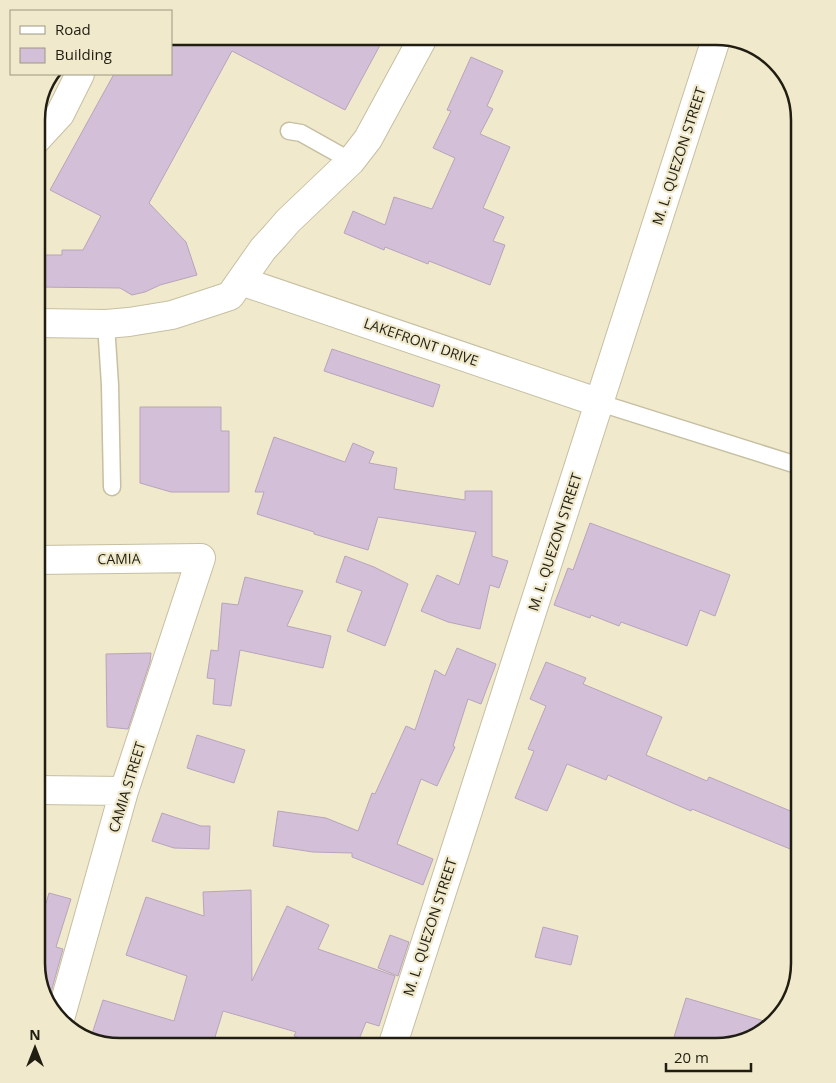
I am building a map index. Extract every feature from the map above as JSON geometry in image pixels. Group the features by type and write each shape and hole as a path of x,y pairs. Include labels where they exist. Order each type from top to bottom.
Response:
{"street":[{"path":"45,323 106,324 172,314 230,296 264,249 288,221 351,161 368,139 419,45"},
{"name":"M. L. QUEZON STREET","path":"395,1038 714,45"},
{"path":"45,130 60,114 80,75"},
{"name":"LAKEFRONT DRIVE","path":"241,281 600,403"},
{"name":"CAMIA","path":"45,560 201,558"},
{"name":"CAMIA STREET","path":"62,1011 124,791 201,558"},
{"path":"45,790 124,791"}],"lane":[{"path":"289,131 301,133 351,161"},
{"path":"106,324 110,385 112,487"},
{"path":"600,403 791,463"}],"building":[{"path":"172,45 380,45 345,110 232,51 149,203 186,242 197,275 132,295 120,288 45,287 45,255 62,255 62,250 83,250 101,216 50,190 113,75 172,75"},
{"path":"471,57 503,71 487,106 493,109 480,134 510,147 483,208 504,217 493,241 505,245 490,285 429,261 428,264 385,247 384,250 344,233 353,211 385,225 394,197 432,209 455,158 433,148 451,111 447,110"},
{"path":"332,349 440,385 433,407 324,371"},
{"path":"140,407 221,407 221,431 229,431 229,492 171,492 140,483"},
{"path":"274,437 345,462 353,443 374,452 369,463 397,468 394,489 465,500 465,491 492,491 492,556 508,561 499,588 490,585 480,629 448,622 421,611 437,575 459,585 476,532 378,517 368,550 257,514 264,492 255,492"},
{"path":"590,523 730,575 715,616 700,610 687,646 621,622 619,626 591,615 590,618 554,605 568,568 573,570"},
{"path":"345,556 374,567 408,584 385,646 347,631 362,591 336,582"},
{"path":"245,577 303,591 287,626 331,636 323,668 240,650 231,706 213,704 215,679 207,678 211,650 218,651 222,603 238,605"},
{"path":"457,648 496,664 481,704 468,699 453,746 455,747 437,786 421,779 397,844 433,859 423,885 352,857 352,853 313,852 273,846 278,811 326,818 358,831 372,793 375,794 406,726 415,730 435,670 445,676"},
{"path":"151,653 150,662 128,729 107,727 106,654"},
{"path":"546,662 586,678 583,684 662,717 646,755 707,781 709,777 791,811 791,849 692,809 691,811 608,775 606,780 567,764 547,811 515,798 534,751 528,749 546,706 530,699"},
{"path":"197,735 245,750 234,783 187,768"},
{"path":"162,813 201,826 210,826 209,849 174,848 152,841"},
{"path":"251,890 252,981 287,906 329,925 318,949 395,976 379,1026 366,1022 360,1038 299,1038 294,1036 296,1032 223,1011 215,1038 120,1038 105,1037 92,1032 103,1000 174,1021 187,976 126,955 146,897 204,916 203,892"},
{"path":"49,893 71,899 56,947 63,949 51,992 45,963 45,907"},
{"path":"543,927 578,936 571,965 535,957"},
{"path":"390,935 409,942 398,976 378,968"},
{"path":"686,998 764,1021 749,1030 726,1037 674,1038"}]}
